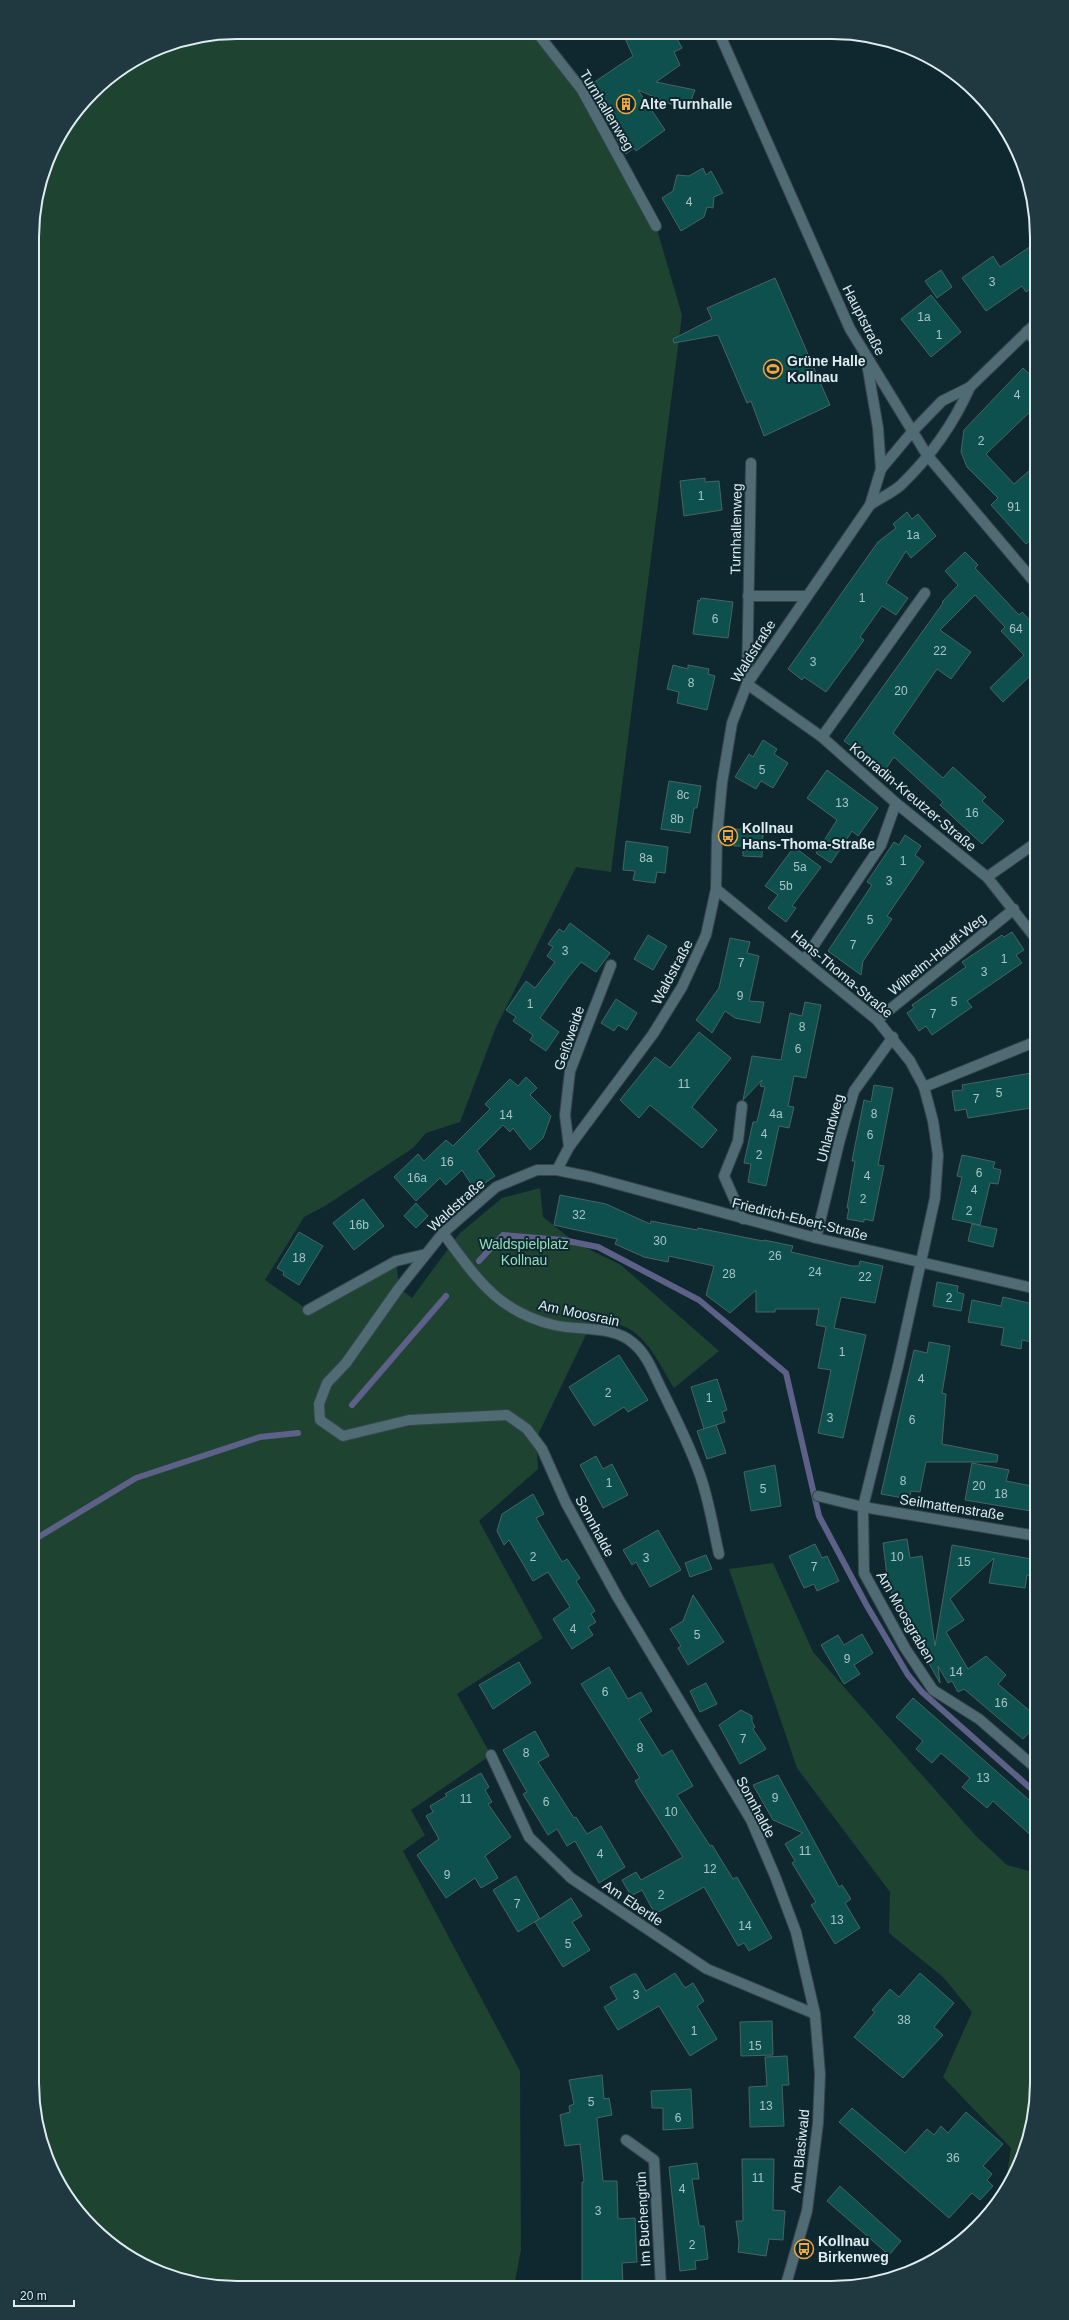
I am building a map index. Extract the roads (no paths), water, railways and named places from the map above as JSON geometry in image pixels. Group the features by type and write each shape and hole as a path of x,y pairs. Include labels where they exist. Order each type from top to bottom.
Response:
{"street":[{"name":"Turnhallenweg","path":"542,39 582,90 656,226"},
{"name":"Hauptstraße","path":"722,39 840,307 866,358 927,455 1030,577"},
{"path":"970,387 1030,329"},
{"path":"1027,332 1030,335"},
{"name":"Waldstraße","path":"426,1254 443,1233 496,1187 537,1170 557,1170 568,1147 653,1034 682,987 706,935 716,889 717,836 722,783 732,724 747,684 806,596 870,505 881,469 878,428 866,358"},
{"name":"Waldstraße","path":"881,469 912,432 942,401 970,387"},
{"name":"Waldstraße","path":"870,505 900,486 927,455 957,417 970,387"},
{"name":"Turnhallenweg","path":"747,684 751,463"},
{"path":"822,737 925,593"},
{"path":"748,596 806,596"},
{"name":"Konradin-Kreutzer-Straße","path":"747,684 822,737 896,803 987,877 1030,931"},
{"path":"804,960 881,845 896,803"},
{"path":"987,877 1030,847"},
{"name":"Hans-Thoma-Straße","path":"716,889 877,1020 893,1037 910,1061 924,1087 933,1121 938,1156 935,1198 922,1264"},
{"name":"Wilhelm-Hauff-Weg","path":"877,1020 1014,909"},
{"name":"Geißweide","path":"568,1147 565,1115 570,1071 611,965"},
{"name":"Uhlandweg","path":"816,1238 840,1138 854,1091 893,1037"},
{"path":"924,1087 1030,1044"},
{"path":"742,1106 738,1141 724,1176 744,1219"},
{"name":"Friedrich-Ebert-Straße","path":"557,1170 591,1177 816,1238 922,1264 1030,1287"},
{"name":"Am Moosrain","path":"443,1233 479,1281 495,1298 524,1314 554,1325 618,1334 633,1342 646,1357 688,1442 701,1476 719,1554"},
{"path":"308,1310 396,1261 426,1254"},
{"name":"Sonnhalde","path":"426,1254 346,1363 327,1383 319,1404 320,1420 343,1436 409,1420 507,1415 527,1429 542,1449 566,1503 618,1598 751,1820 776,1876 796,1932 815,2014"},
{"name":"Am Moosgraben","path":"922,1264 862,1507 864,1573 905,1648 933,1690 979,1719 1030,1763"},
{"name":"Seilmattenstraße","path":"818,1496 862,1507 1030,1535"},
{"name":"Am Ebertle","path":"491,1755 528,1837 570,1878 707,1969 815,2014"},
{"name":"Am Blasiwald","path":"787,2281 807,2211 818,2123 820,2074 815,2014"},
{"name":"Im Buchengrün","path":"626,2140 654,2160 661,2281"}],"waterway":[{"path":"479,1261 503,1235 563,1240 598,1247 699,1300 786,1373 819,1516 867,1606 908,1675 922,1692 1030,1788"},
{"path":"352,1405 446,1296"},
{"path":"39,1537 136,1478 260,1437 298,1433"}],"place":[{"name":"Alte Turnhalle","path":"626,104"},
{"name":"Grüne Halle Kollnau","path":"773,369"},
{"name":"Kollnau Hans-Thoma-Straße","path":"728,836"},
{"name":"Kollnau Birkenweg","path":"804,2249"}],"park label":[{"name":"Waldspielplatz Kollnau","path":"524,1252"}]}
